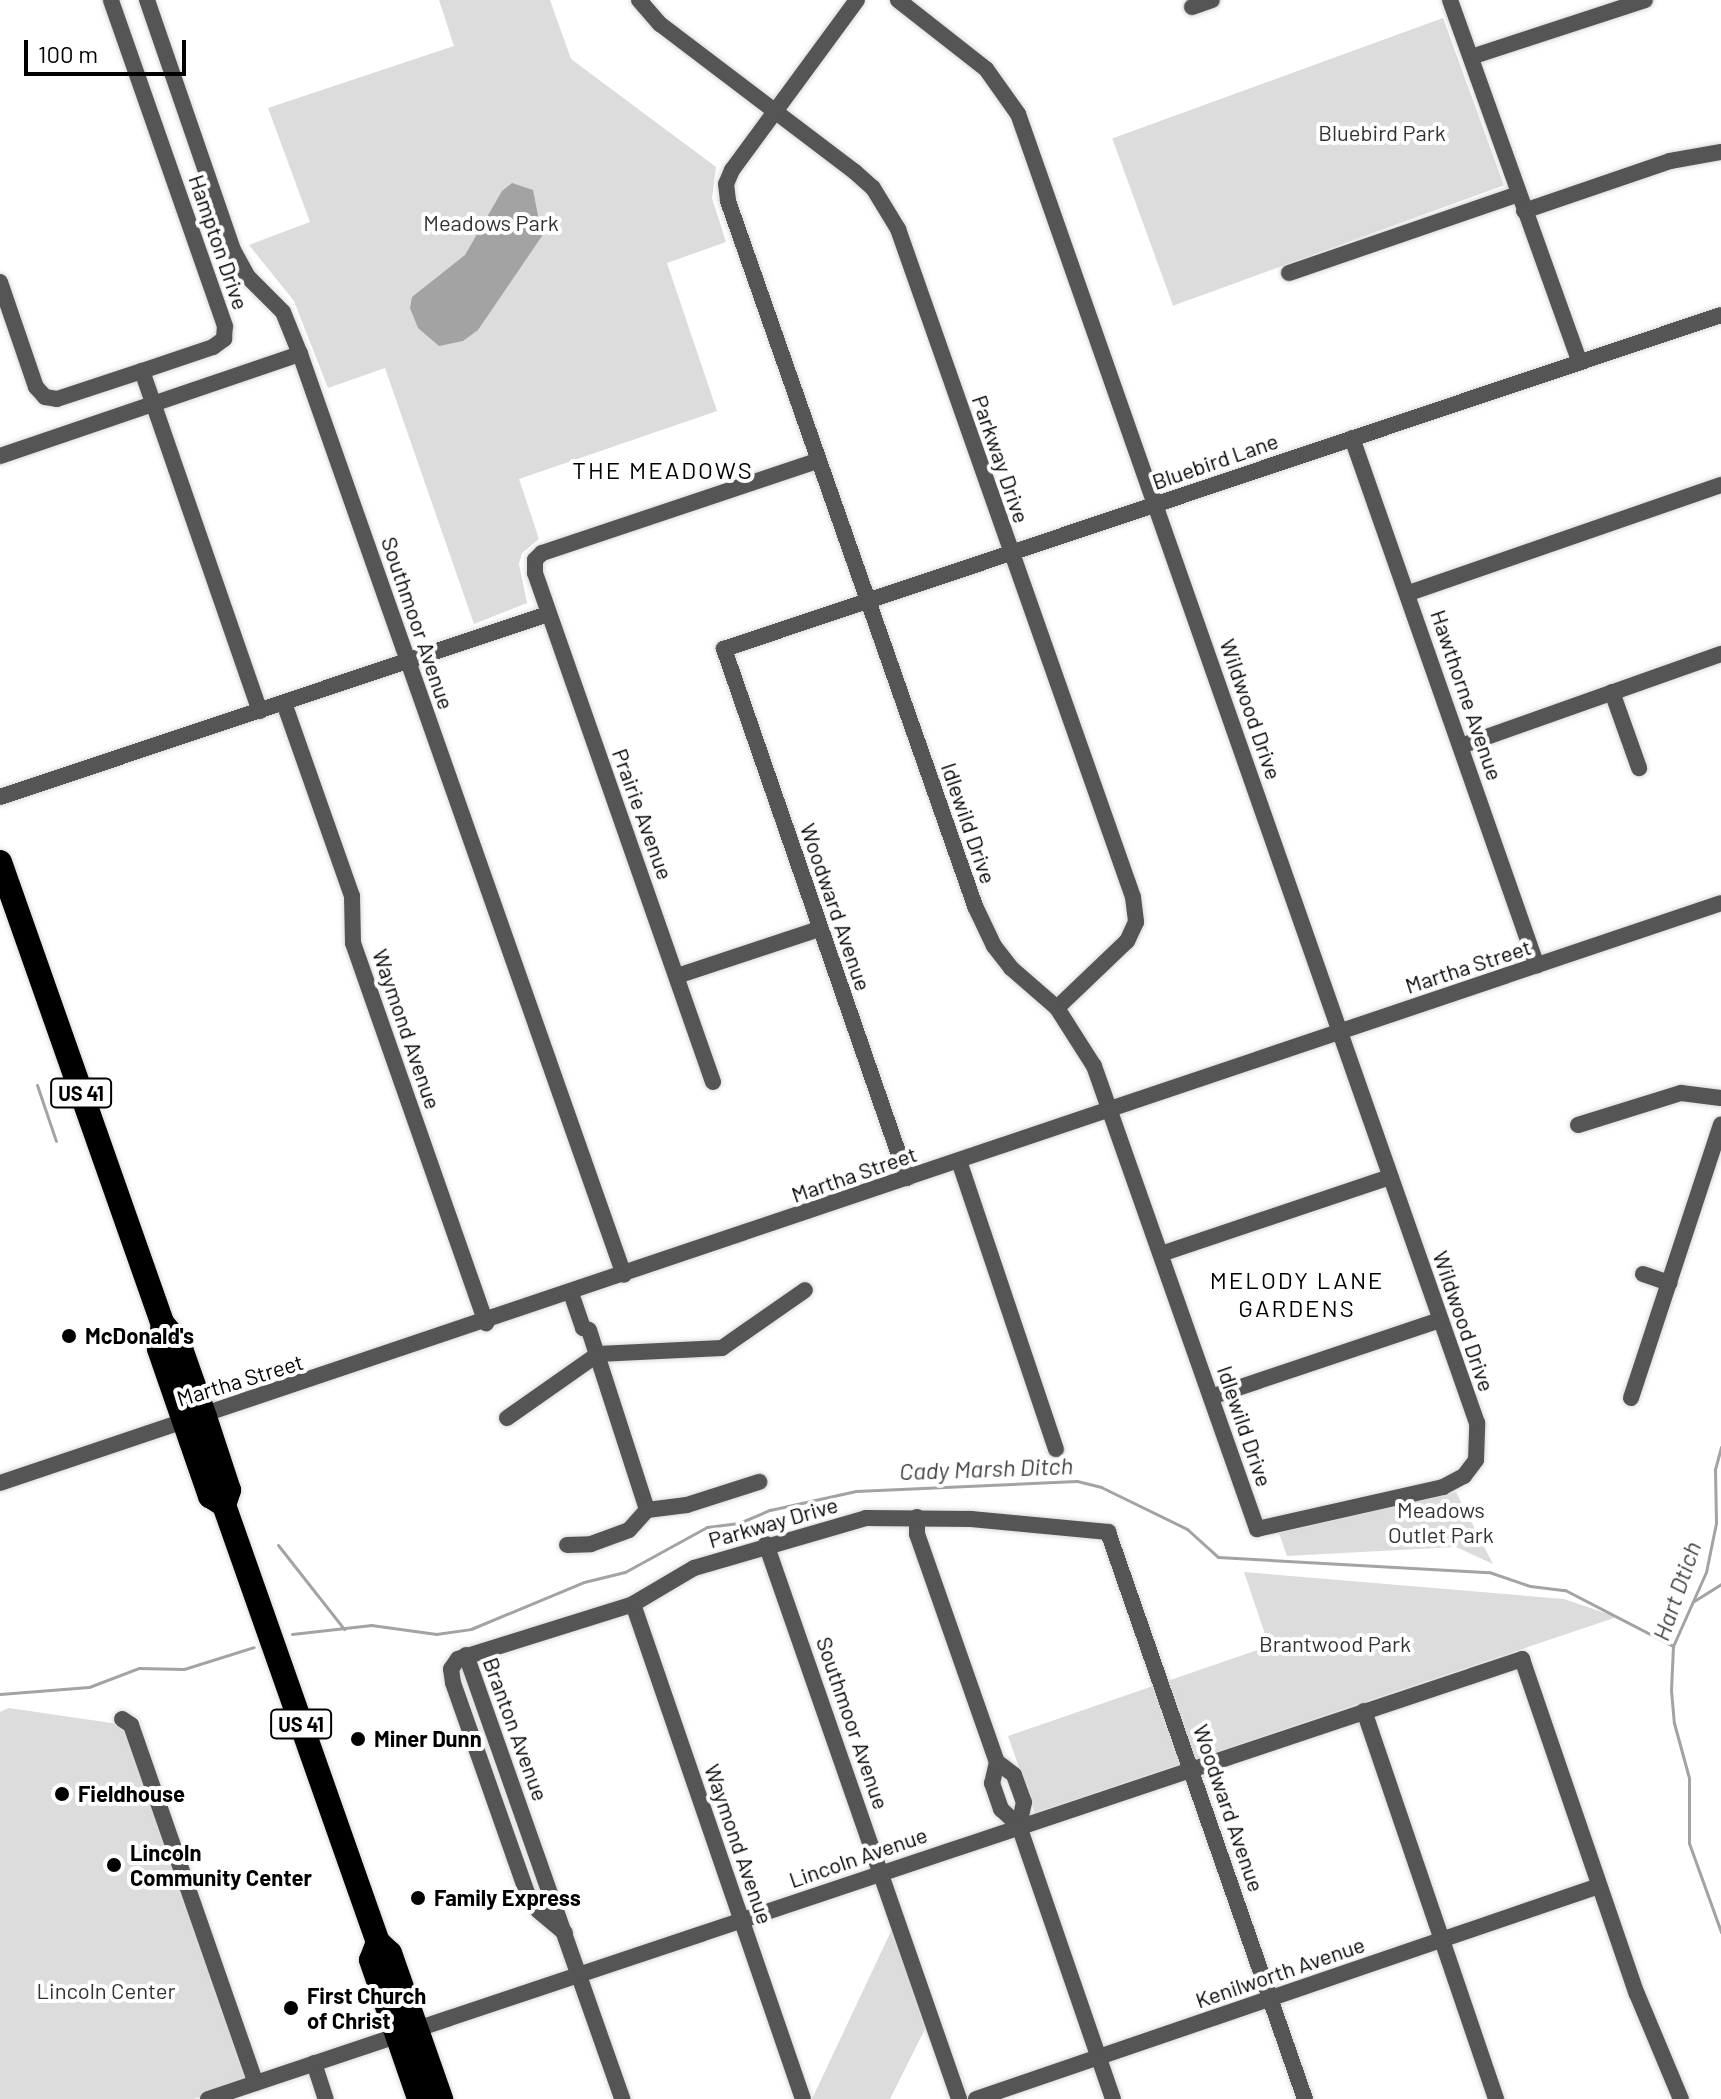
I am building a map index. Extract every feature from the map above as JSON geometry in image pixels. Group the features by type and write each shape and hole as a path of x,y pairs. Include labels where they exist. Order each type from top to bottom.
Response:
{"highway":[{"name":"US 41","path":"0,862 163,1324 159,1349 229,1490 224,1505 378,1942 390,1953 419,2099"},
{"name":"US 41","path":"407,2033 441,2099"}],"street":[{"name":"Hampton Drive","path":"0,282 36,387 45,397 57,399 213,347 224,339 225,326 111,0"},
{"name":"Southmoor Avenue","path":"147,0 233,250 248,277 283,312 300,354 624,1275"},
{"name":"Parkway Drive","path":"639,0 660,24 855,172 887,208 1133,897 1136,922 1127,941 1057,1008"},
{"path":"775,111 857,0"},
{"name":"Wildwood Drive","path":"898,0 986,69 1018,114 1477,1423 1476,1460 1464,1476 1443,1487 1257,1529"},
{"path":"1192,7 1212,0"},
{"path":"1450,0 1579,361"},
{"path":"1471,57 1645,0"},
{"name":"Idlewild Drive","path":"775,111 726,184 817,461 975,906 1011,968 1057,1008 1094,1066 1257,1529"},
{"path":"1524,211 1670,161 1721,152"},
{"path":"1289,273 1518,194"},
{"name":"Bluebird Lane","path":"724,649 1721,315"},
{"path":"0,456 300,354"},
{"path":"142,371 260,711"},
{"name":"Hawthorne Avenue","path":"1352,438 1409,593 1537,966"},
{"name":"Prairie Avenue","path":"713,1082 548,614 535,560 542,553 817,461"},
{"path":"1409,593 1721,485"},
{"path":"0,797 548,614"},
{"name":"Woodward Avenue","path":"724,649 907,1178"},
{"path":"1461,746 1721,654"},
{"path":"1612,692 1639,768"},
{"name":"Waymond Avenue","path":"284,703 352,896 353,943 486,1323"},
{"name":"Martha Street","path":"0,1483 486,1323 1721,903"},
{"path":"677,976 819,929"},
{"path":"1578,1125 1681,1093 1721,1098"},
{"path":"1631,1398 1721,1124"},
{"path":"959,1161 1056,1449"},
{"path":"1161,1254 1390,1177"},
{"path":"1643,1274 1669,1283"},
{"path":"507,1418 598,1354 722,1348 805,1290"},
{"path":"576,1292 593,1325 589,1330 647,1510"},
{"path":"1211,1397 1440,1320"},
{"path":"567,1545 591,1544 629,1530 647,1510 687,1505 759,1482"},
{"path":"917,1517 917,1534 997,1762 992,1783 1001,1809 1019,1826 1113,2099"},
{"name":"Parkway Drive","path":"466,1655 633,1604 694,1568 766,1544 866,1518 917,1517 1108,1532"},
{"name":"Woodward Avenue","path":"1108,1532 1305,2099"},
{"name":"Southmoor Avenue","path":"766,1544 883,1872 959,2099"},
{"name":"Waymond Avenue","path":"633,1604 803,2099"},
{"name":"Branton Avenue","path":"466,1655 451,1669 458,1698 527,1893 538,1910 565,1933 622,2099"},
{"name":"Lincoln Avenue","path":"208,2099 1522,1659 1599,1886"},
{"path":"1364,1711 1496,2099"},
{"path":"122,1719 131,1725 256,2083"},
{"path":"997,1762 1014,1775 1024,1802 1019,1826"},
{"path":"1599,1886 1637,1994 1681,2099"},
{"name":"Kenilworth Avenue","path":"976,2099 1599,1886"},
{"path":"314,2063 326,2099"}],"green space":[{"name":"Meadows Park","path":"439,0 550,0 571,59 716,167 712,198 726,242 667,263 717,411 519,479 539,539 522,553 519,564 527,603 474,624 385,368 328,388 294,301 249,245 310,222 268,108 454,46"},
{"name":"Bluebird Park","path":"1443,18 1504,185 1173,306 1112,138"},
{"name":"Meadows Outlet Park","path":"1456,1492 1493,1564 1456,1547 1287,1556 1279,1533"},
{"name":"Brantwood Park","path":"1244,1572 1564,1599 1617,1617 1035,1813 1008,1736 1269,1646"},
{"name":"Lincoln Center","path":"9,1708 125,1725 251,2080 194,2099 0,2099 0,1712"},
{"path":"893,1927 927,2025 890,2099 812,2099"}],"shaded area":[{"path":"512,183 533,190 542,236 478,330 463,341 439,346 418,328 410,308 412,297 465,255 502,191"}],"waterway":[{"path":"37,1085 56,1141"},
{"name":"Hart Dtich","path":"1721,1447 1715,1470 1716,1523 1706,1572 1673,1646 1671,1690 1674,1723 1689,1778 1689,1843 1721,1932"},
{"name":"Cady Marsh Ditch","path":"292,1634 371,1625 436,1634 471,1629 584,1582 625,1572 707,1527 739,1523 770,1510 856,1491 1077,1481 1101,1487 1187,1529 1218,1557 1489,1572 1530,1586 1565,1590 1673,1646"},
{"path":"278,1545 344,1629"},
{"path":"1694,1601 1721,1584"},
{"name":"Cady Marsh Ditch","path":"0,1694 89,1687 139,1668 184,1669 254,1647"}],"place":[{"name":"McDonald's","path":"69,1336"},
{"name":"Miner Dunn","path":"358,1739"},
{"name":"Fieldhouse","path":"62,1794"},
{"name":"Lincoln Community Center","path":"114,1865"},
{"name":"Family Express","path":"418,1898"},
{"name":"First Church of Christ","path":"291,2008"}],"district":[{"name":"THE MEADOWS","path":"663,470"},
{"name":"MELODY LANE GARDENS","path":"1297,1294"}]}
